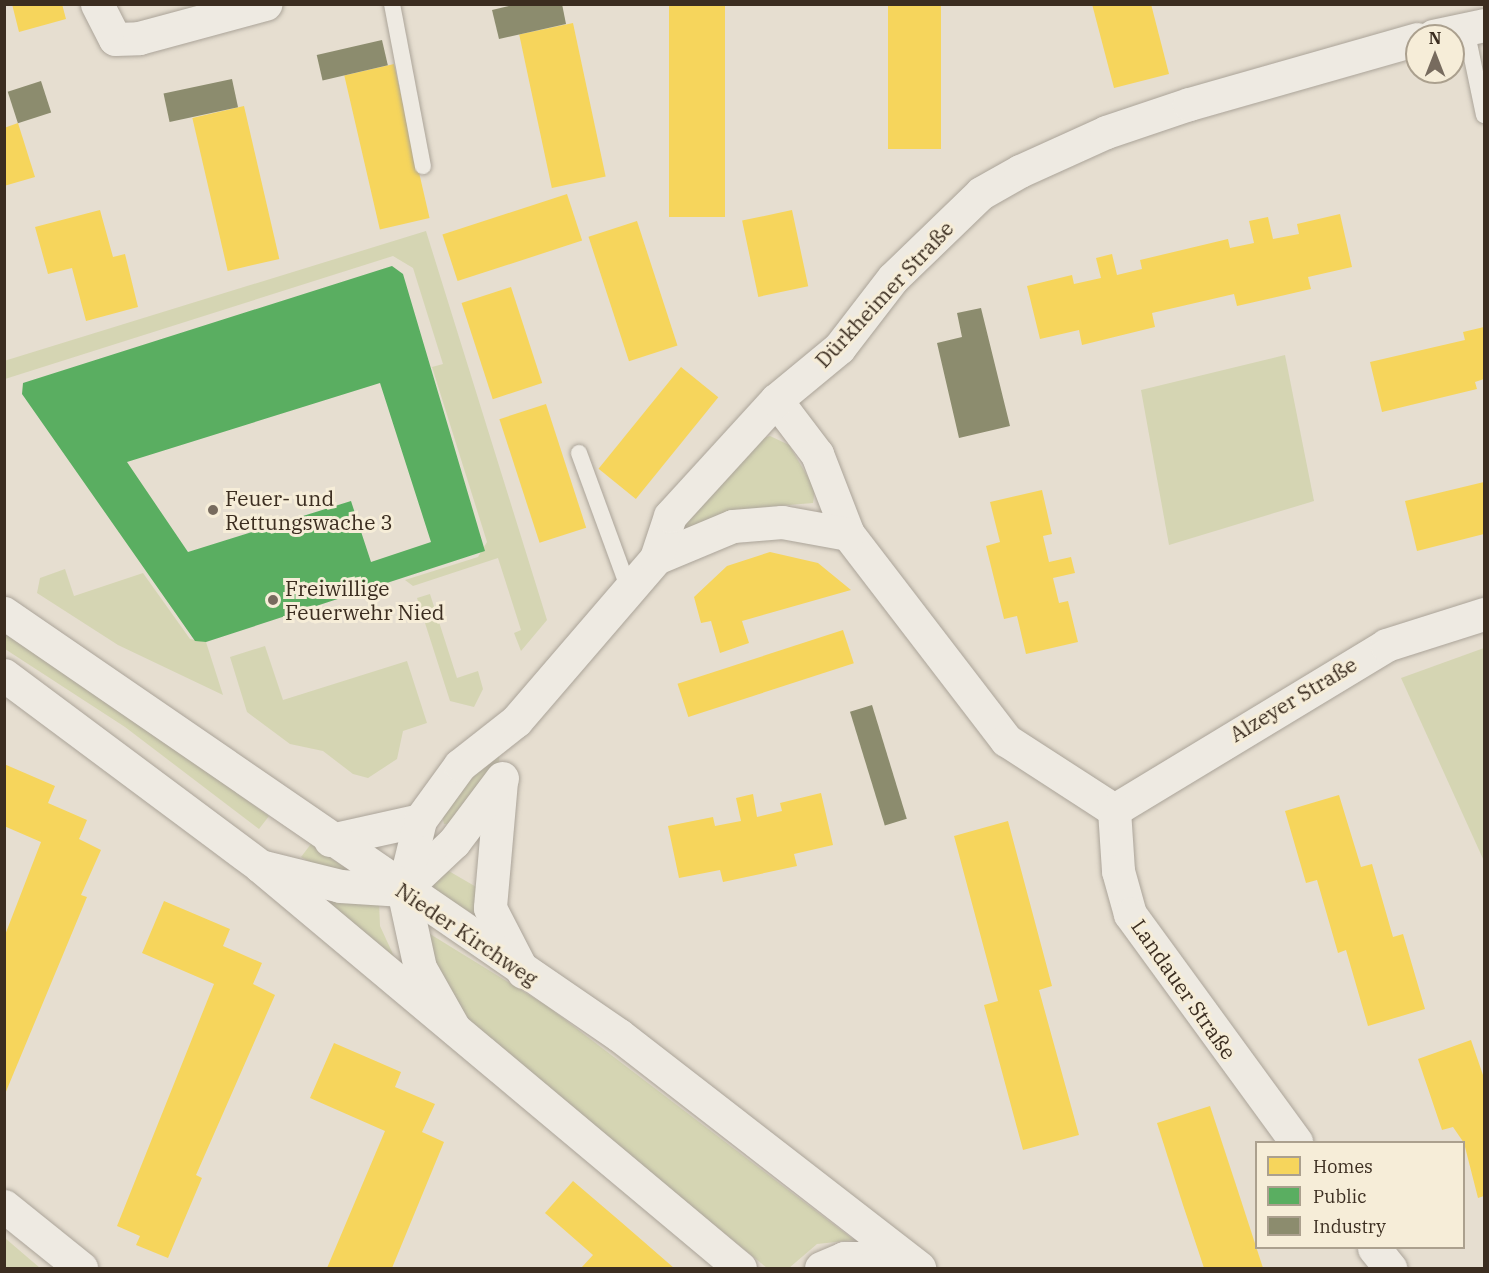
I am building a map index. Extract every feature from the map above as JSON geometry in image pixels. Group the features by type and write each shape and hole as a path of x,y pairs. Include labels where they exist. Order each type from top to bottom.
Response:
{"street":[{"path":"97,4 115,39 139,38 265,4"},
{"name":"Dürkheimer Straße","path":"457,1032 420,968 403,890 420,820 460,765 516,721 629,590 656,558 670,516 776,400 838,348 893,278 981,193 1020,171 1106,132 1189,104 1405,42"},
{"path":"776,400 817,454 848,534 1006,740 1114,810"},
{"path":"656,558 733,526 782,522 848,534"},
{"name":"Nieder Kirchweg","path":"4,613 225,762 330,840 522,972 619,1035 919,1269"},
{"name":"Alzeyer Straße","path":"1114,810 1386,645 1485,614"},
{"path":"4,675 260,866 740,1269"},
{"name":"Dürkheimer Straße","path":"516,721 502,778 490,908 522,972"},
{"name":"Dürkheimer Straße","path":"403,890 454,842 502,778"},
{"name":"Landauer Straße","path":"1114,810 1118,871 1130,914 1295,1141"},
{"path":"330,840 420,820"},
{"path":"260,866 340,886 403,890"},
{"path":"4,1206 81,1269"},
{"path":"1375,1249 1390,1269"},
{"path":"821,1268 844,1258 878,1258 912,1269"}],"lane":[{"path":"392,4 423,166"},
{"path":"1475,27 1485,115"},
{"path":"579,453 629,590"}],"green space":[{"path":"426,231 547,620 521,651 514,633 521,630 498,558 413,586 405,580 478,557 487,542 432,367 443,364 413,268 393,256 5,379 4,361"},
{"path":"1285,355 1314,501 1169,545 1141,390"},
{"path":"770,436 789,445 815,489 813,503 765,507 687,533 678,523 752,441"},
{"path":"65,569 74,596 143,573 190,639 206,642 223,695 118,645 37,593 40,578"},
{"path":"430,594 457,678 478,671 483,689 474,707 450,701 417,598"},
{"path":"4,633 133,719 269,816 259,829 125,727 5,649"},
{"path":"265,646 283,700 407,661 427,723 403,731 397,759 368,778 353,774 323,751 290,744 247,712 230,657"},
{"path":"1484,648 1484,861 1401,678"},
{"path":"500,747 499,762 457,823 444,824 441,810 486,755"},
{"path":"311,844 358,877 331,874 301,857"},
{"path":"447,870 478,888 480,918 434,891 433,880"},
{"path":"312,893 379,902 380,926 398,965"},
{"path":"417,926 547,1006 854,1240 817,1244 789,1268 767,1268 455,1014"},
{"path":"5,1238 40,1268 5,1268"}],"building: Homes":[{"path":"12,4 62,4 66,19 19,32"},
{"path":"669,4 725,4 725,217 669,217"},
{"path":"888,4 941,4 941,149 888,149"},
{"path":"1092,4 1151,4 1169,74 1114,88"},
{"path":"573,23 606,177 552,188 519,34"},
{"path":"394,64 430,218 380,229 344,75"},
{"path":"244,106 279,259 228,271 192,118"},
{"path":"18,123 35,177 4,186 4,128"},
{"path":"567,194 582,241 458,281 442,234"},
{"path":"100,210 113,257 125,254 138,307 86,321 72,268 48,274 35,227"},
{"path":"792,210 808,286 758,297 742,221"},
{"path":"1340,214 1352,267 1308,277 1311,289 1237,306 1234,294 1152,313 1155,327 1082,345 1079,330 1040,339 1027,286 1072,275 1074,284 1101,278 1096,258 1112,254 1117,275 1142,269 1140,260 1228,239 1230,248 1254,243 1249,221 1268,217 1273,239 1299,234 1297,224"},
{"path":"637,221 677,346 629,361 588,237"},
{"path":"511,287 542,383 493,399 462,303"},
{"path":"1484,327 1484,379 1475,382 1477,389 1382,412 1370,362 1465,340 1463,332"},
{"path":"681,367 718,397 636,499 599,469"},
{"path":"546,404 586,528 540,543 499,419"},
{"path":"1484,482 1484,534 1417,551 1405,501"},
{"path":"1042,490 1052,534 1043,536 1049,562 1071,557 1075,573 1053,578 1059,603 1068,601 1078,642 1026,654 1017,616 1004,619 986,546 1000,542 990,502"},
{"path":"770,552 818,563 851,590 742,621 749,643 720,653 711,621 701,623 694,597 727,566"},
{"path":"843,630 854,663 688,717 678,684"},
{"path":"4,764 55,786 48,803 87,820 79,839 101,850 81,895 87,897 5,1094 5,935 41,842 4,826"},
{"path":"821,793 833,845 794,854 797,866 723,882 720,870 679,878 668,826 713,817 715,826 741,821 736,798 753,794 757,817 782,811 780,803"},
{"path":"1339,795 1361,867 1372,864 1393,937 1403,934 1425,1009 1368,1026 1346,950 1338,953 1317,880 1306,883 1285,811"},
{"path":"1008,821 1052,986 1039,990 1079,1135 1023,1150 984,1005 998,1001 954,836"},
{"path":"164,901 230,929 223,946 262,963 253,984 275,995 196,1175 202,1178 168,1258 136,1245 140,1236 117,1226 214,984 142,953"},
{"path":"1471,1040 1484,1078 1484,1196 1478,1198 1465,1141 1463,1141 1453,1127 1442,1130 1418,1059"},
{"path":"334,1043 401,1072 395,1087 435,1104 422,1132 444,1142 392,1268 327,1268 385,1131 310,1098"},
{"path":"1210,1106 1263,1268 1204,1268 1157,1123"},
{"path":"573,1181 674,1268 582,1267 593,1255 545,1213"}],"building: Public":[{"path":"392,266 403,274 485,551 206,642 195,641 22,394 23,383","holes":["380,383 431,542 371,562 351,501 188,552 127,462"]}],"building: Industry":[{"path":"517,4 562,4 566,24 499,39 492,10"},
{"path":"382,40 388,65 323,80 317,55"},
{"path":"232,79 238,107 170,122 164,94"},
{"path":"41,81 51,112 18,123 8,92"},
{"path":"981,308 1010,426 959,438 937,343 962,337 957,313"},
{"path":"872,705 907,819 885,826 850,712"}],"place":[{"name":"Feuer- und Rettungswache 3","path":"213,510"},
{"name":"Freiwillige Feuerwehr Nied","path":"273,600"}]}
